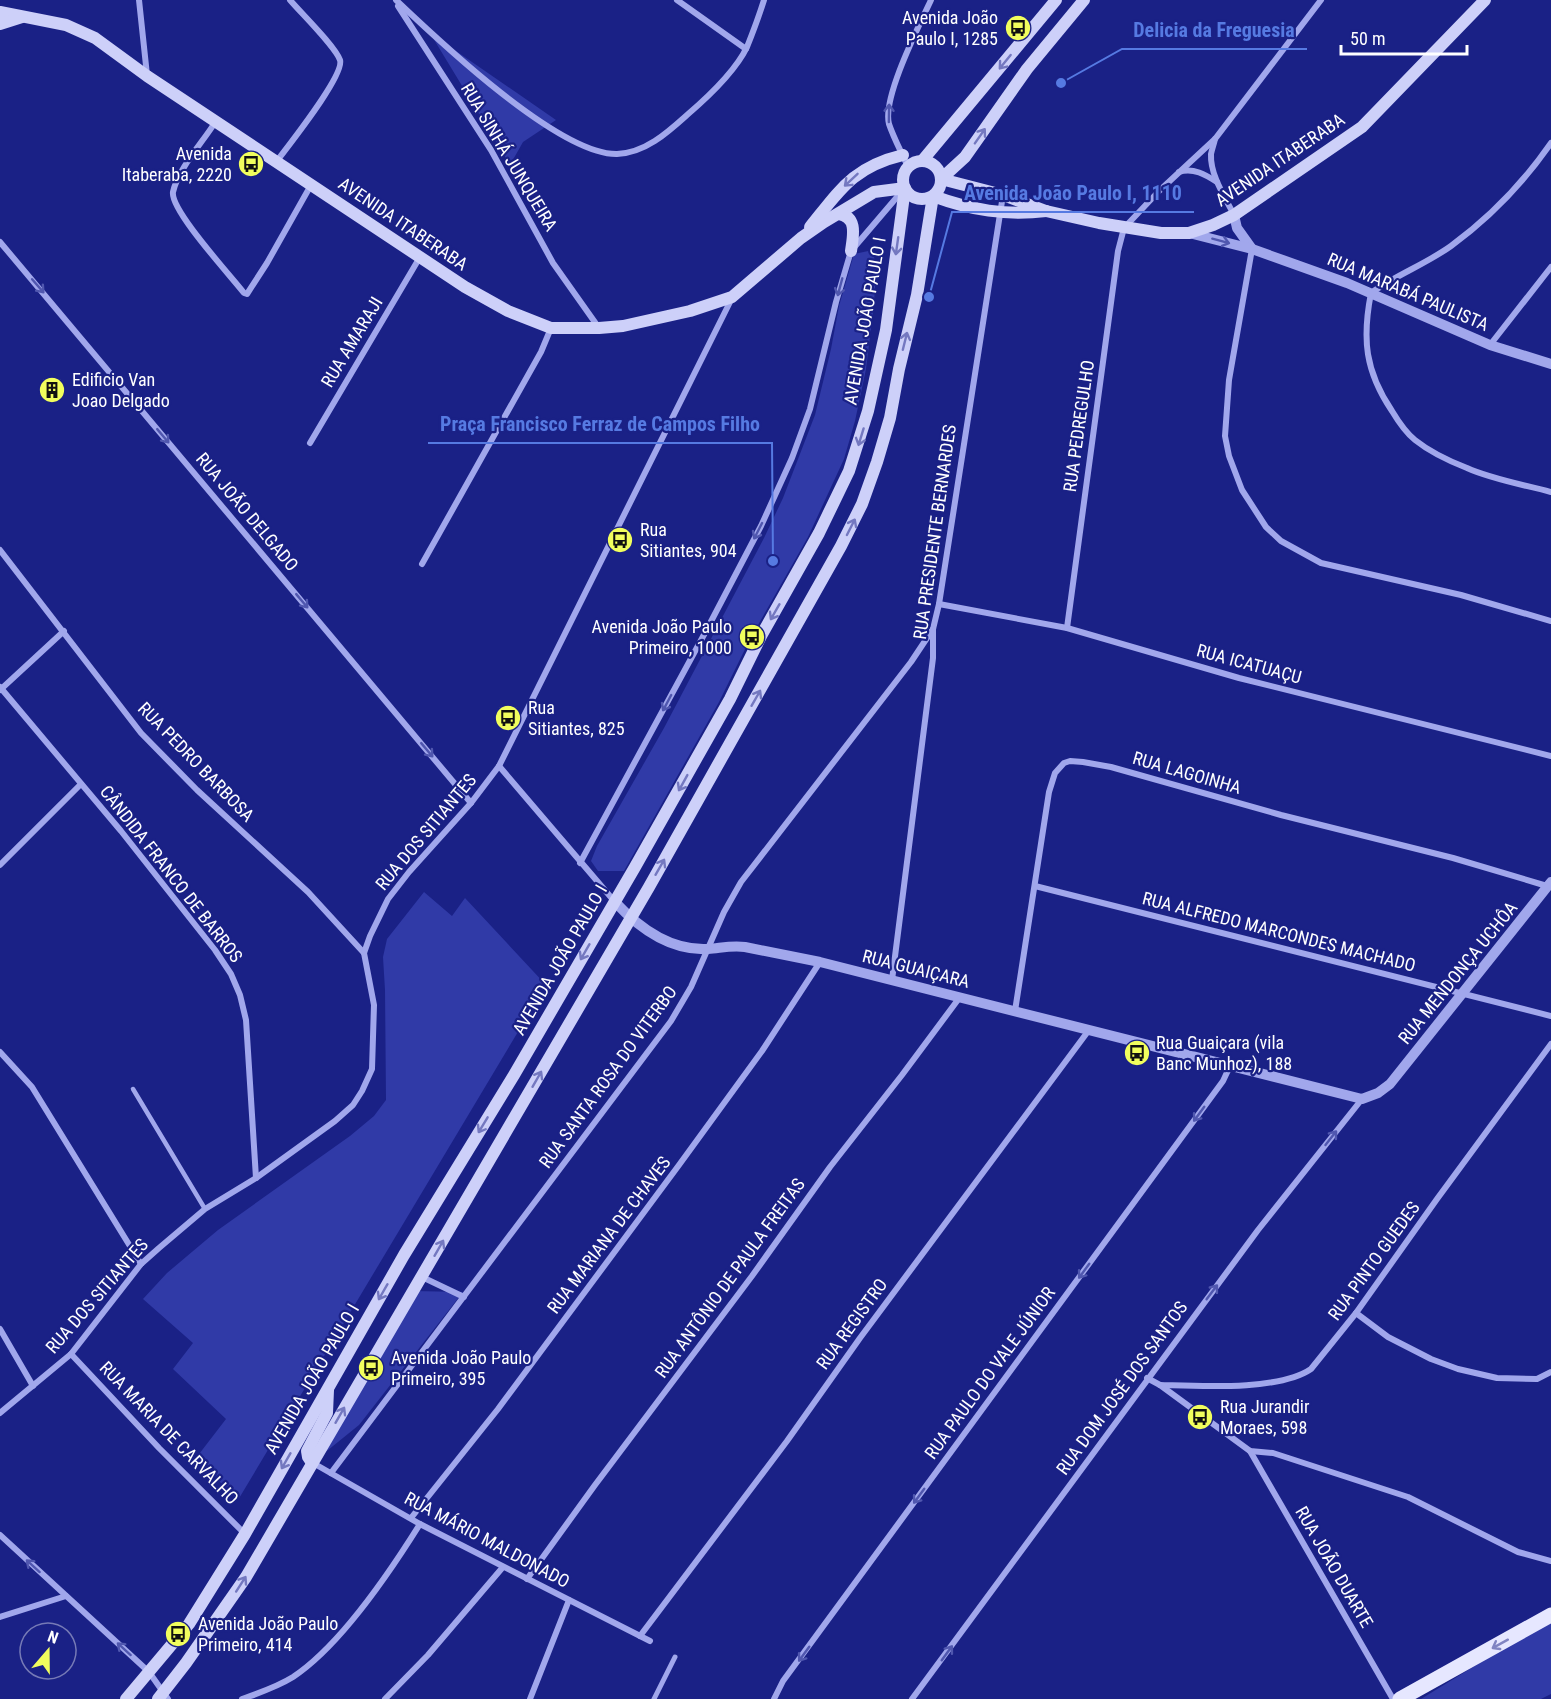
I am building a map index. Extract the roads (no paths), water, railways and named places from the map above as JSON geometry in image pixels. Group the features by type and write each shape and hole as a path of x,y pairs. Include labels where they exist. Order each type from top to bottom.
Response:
{"main road":[{"path":"933,196 915,198 910,195 905,188 904,178 908,167 922,161 1056,0"},
{"path":"941,179 965,157 1027,69 1084,0"},
{"name":"AVENIDA ITABERABA","path":"941,179 1003,195 1046,211 1124,228 1190,233 1234,215 1362,127 1485,0"},
{"name":"AVENIDA ITABERABA","path":"0,12 76,28 95,38 147,76 486,300 551,328 623,326 690,311 732,297 801,237 848,182 862,170 884,159 903,155"},
{"path":"0,24 26,16"},
{"path":"163,1697 246,1577 422,1277 631,918 808,606 862,504 890,418 898,369 917,295 933,196 941,185 936,167 922,161"},
{"name":"AVENIDA ITABERABA","path":"801,237 874,192 905,188"},
{"name":"AVENIDA JOÃO PAULO I","path":"126,1699 189,1624 245,1534 404,1255 514,1075 615,902 730,699 761,636 826,520 849,471 868,411 886,330 905,188"},
{"name":"AVENIDA ITABERABA","path":"933,196 959,206 1000,213 1026,214 1046,211"},
{"path":"839,214 845,215 852,221 851,251"},
{"path":"312,1463 307,1451 327,1413 328,1388"},
{"path":"1400,1699 1551,1615"}],"street":[{"path":"140,0 147,76"},
{"path":"277,161 330,88 340,66 339,60 322,36 290,0"},
{"path":"395,0 441,44 534,116 574,141 603,152 616,154 642,148 674,126 722,82 746,49 764,0"},
{"name":"RUA SINHÁ JUNQUEIRA","path":"395,0 491,150 553,262 599,328"},
{"path":"677,0 746,49"},
{"path":"908,167 889,124 889,104 931,0"},
{"path":"1124,228 1215,138 1320,0"},
{"path":"217,121 183,170 175,186 173,198 191,227 244,293 248,293 262,272 312,184"},
{"path":"1215,138 1211,154 1218,182 1234,215 1237,228 1252,249 1229,380 1225,435 1229,456 1242,490 1266,527 1281,541 1321,562 1461,595 1551,621"},
{"path":"1551,143 1539,161 1502,202 1451,246 1371,293 1366,319 1365,344 1370,369 1385,401 1413,439 1469,470 1551,492"},
{"path":"1179,172 1184,170 1198,172 1218,182"},
{"path":"580,862 711,622 761,526 792,458 810,410 838,293 851,251 905,188"},
{"name":"RUA PRESIDENTE BERNARDES","path":"892,981 933,658 933,629 939,604 1003,195"},
{"name":"RUA PEDREGULHO","path":"1067,628 1118,250 1124,228"},
{"name":"RUA MARABÁ PAULISTA","path":"1190,233 1252,249 1347,283 1490,345 1551,364"},
{"name":"RUA JOÃO DELGADO","path":"0,242 471,803"},
{"name":"RUA AMARAJI","path":"310,443 420,256"},
{"path":"1490,345 1551,267"},
{"name":"RUA DOS SITIANTES","path":"0,1413 71,1354 141,1264 205,1209 256,1178 335,1121 352,1105 366,1084 372,1069 375,1023 374,1005 364,953 388,899 471,803 499,766 732,297"},
{"path":"422,564 541,352 551,328"},
{"name":"RUA PEDRO BARBOSA","path":"0,550 141,733 197,790 308,892 364,953"},
{"name":"RUA ICATUAÇU","path":"939,604 1067,628 1239,678 1551,756"},
{"name":"RUA SANTA ROSA DO VITERBO","path":"331,1473 671,1021 691,987 706,949 741,882 911,662 933,629"},
{"path":"0,689 64,631"},
{"name":"CÂNDIDA FRANCO DE BARROS","path":"0,689 81,784 215,950 231,974 240,994 246,1020 256,1178"},
{"name":"RUA LAGOINHA","path":"1015,1011 1051,781 1060,767 1070,761 1111,767 1281,815 1550,884"},
{"name":"RUA GUAIÇARA","path":"499,766 615,902 631,918 668,942 706,949 745,946 820,962 1362,1098"},
{"path":"0,865 81,784"},
{"name":"RUA MENDONÇA UCHÔA","path":"1362,1098 1378,1093 1390,1084 1550,884"},
{"name":"RUA ALFREDO MARCONDES MACHADO","path":"1035,886 1551,1016"},
{"name":"RUA MARIANA DE CHAVES","path":"411,1518 498,1409 672,1175 762,1051 820,962"},
{"name":"RUA ANTÔNIO DE PAULA FREITAS","path":"526,1580 830,1167 960,996"},
{"name":"RUA REGISTRO","path":"640,1636 787,1441 867,1329 1089,1030"},
{"name":"RUA PINTO GUEDES","path":"1160,1385 1230,1386 1290,1379 1311,1369 1356,1313 1551,1044"},
{"path":"0,1052 32,1087 141,1264"},
{"name":"RUA PAULO DO VALE JÚNIOR","path":"774,1699 783,1681 1223,1081 1230,1065"},
{"name":"RUA DOM JOSÉ DOS SANTOS","path":"912,1699 1147,1378 1258,1230 1362,1098"},
{"path":"422,1277 464,1297"},
{"path":"1356,1313 1388,1337 1431,1359 1458,1369 1497,1378 1537,1379 1551,1372"},
{"path":"0,1329 33,1386"},
{"name":"RUA MARIA DE CARVALHO","path":"71,1354 159,1448 245,1534"},
{"path":"1147,1378 1160,1385 1250,1451 1274,1453 1408,1497 1518,1552 1551,1561"},
{"name":"RUA JOÃO DUARTE","path":"1250,1451 1393,1699"},
{"name":"RUA MÁRIO MALDONADO","path":"312,1463 526,1580 650,1641"},
{"path":"242,1699 268,1690 293,1677 322,1654 374,1590 420,1524"},
{"path":"0,1535 149,1672 163,1697"},
{"path":"385,1699 428,1655 503,1567"},
{"path":"0,1617 66,1596"},
{"path":"531,1699 569,1600"},
{"path":"654,1699 675,1657"}],"lane":[{"path":"133,1089 205,1209"}],"place":[{"name":"Avenida João Paulo I, 1285","path":"1018,28"},
{"name":"Delicia da Freguesia","path":"1061,83"},
{"name":"Avenida Itaberaba, 2220","path":"251,164"},
{"name":"Avenida João Paulo I, 1110","path":"929,297"},
{"name":"Edificio Van Joao Delgado","path":"52,390"},
{"name":"Rua Sitiantes, 904","path":"620,540"},
{"name":"Praça Francisco Ferraz de Campos Filho","path":"773,561"},
{"name":"Avenida João Paulo Primeiro, 1000","path":"752,637"},
{"name":"Rua Sitiantes, 825","path":"508,718"},
{"name":"Rua Guaiçara (vila Banc Munhoz), 188","path":"1137,1053"},
{"name":"Avenida João Paulo Primeiro, 395","path":"371,1368"},
{"name":"Rua Jurandir Moraes, 598","path":"1200,1417"},
{"name":"Avenida João Paulo Primeiro, 414","path":"178,1634"}]}
